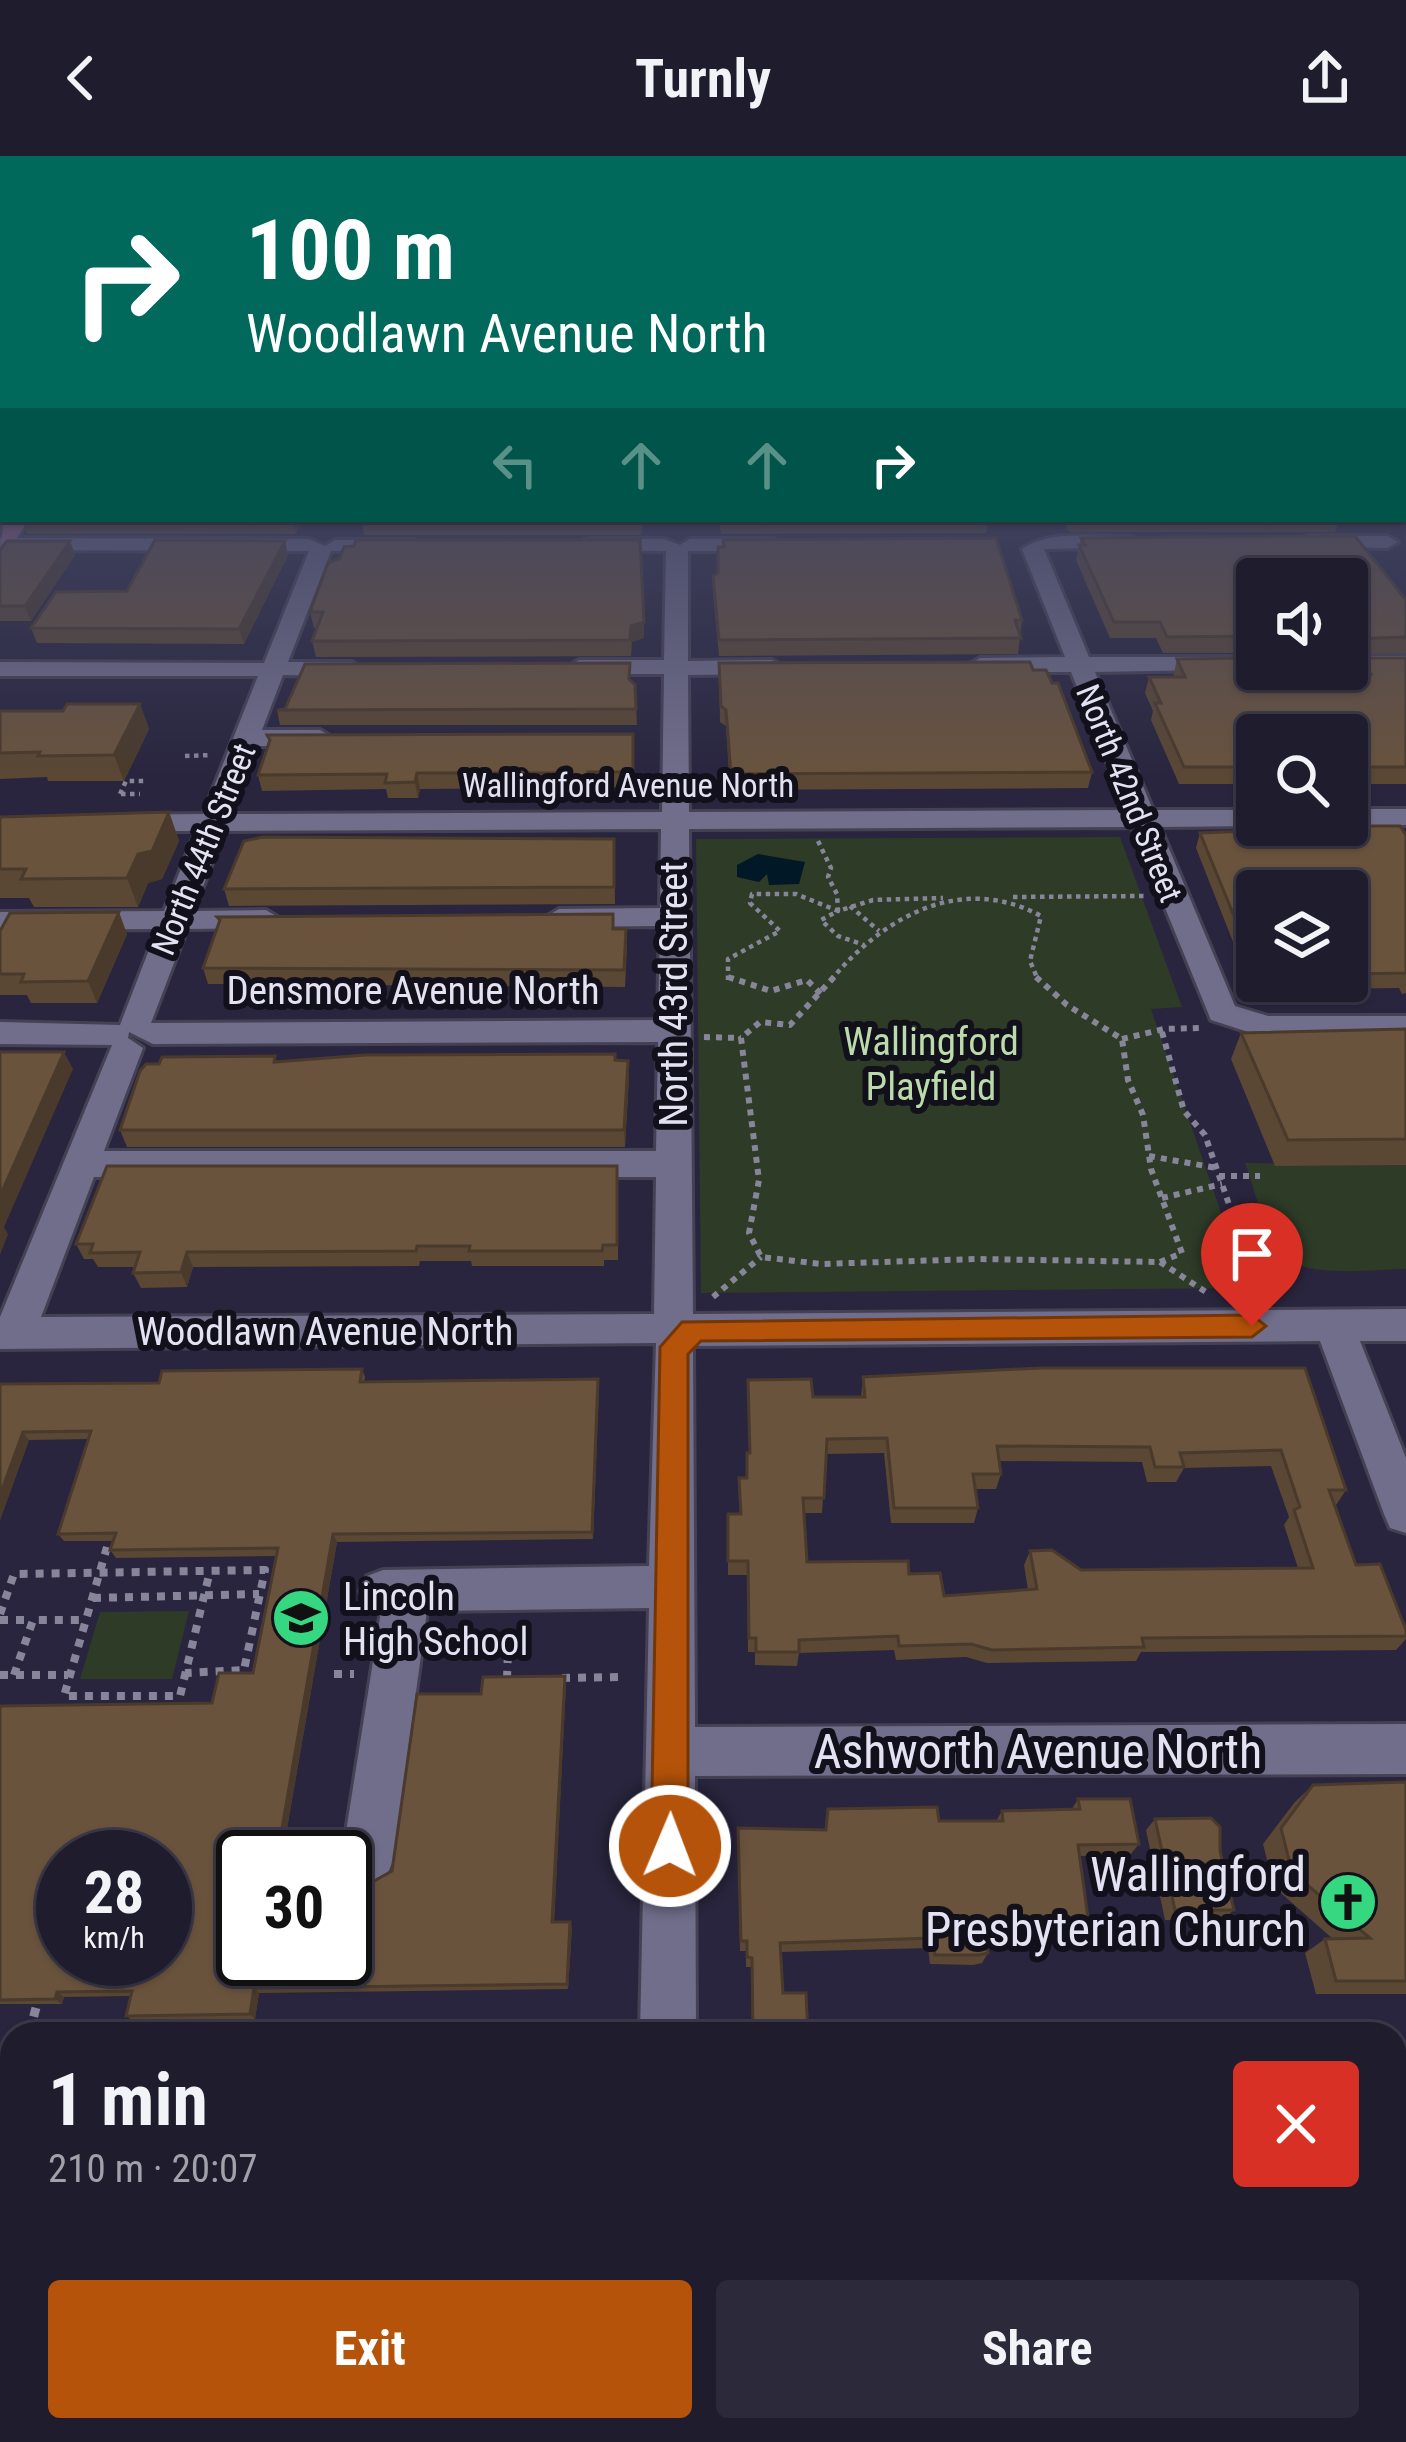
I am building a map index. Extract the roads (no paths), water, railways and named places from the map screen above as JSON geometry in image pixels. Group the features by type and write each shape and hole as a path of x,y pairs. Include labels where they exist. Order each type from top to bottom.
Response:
{"street":[{"name":"North 44th Street","path":"8,1333 83,1164 314,565"},
{"name":"North 43rd Street","path":"668,2022 680,1324 673,1164 688,1034 674,917 673,820 661,737 676,667 678,565"},
{"name":"North 42nd Street","path":"1038,565 1222,1013 1244,1023 1406,1027"},
{"path":"1368,663 1406,663"},
{"path":"960,665 1236,664"},
{"path":"555,668 794,667"},
{"path":"0,670 368,669"},
{"path":"247,738 338,738"},
{"path":"1368,817 1406,817"},
{"name":"Wallingford Avenue North","path":"103,823 1236,818"},
{"path":"526,918 674,917"},
{"path":"0,921 293,919"},
{"name":"Densmore Avenue North","path":"0,1033 688,1034"},
{"path":"83,1164 673,1164"},
{"name":"Woodlawn Avenue North","path":"8,1333 680,1324 1406,1325"},
{"path":"1334,1327 1406,1514"},
{"path":"370,1830 395,1591 672,1587"},
{"name":"Ashworth Avenue North","path":"670,1752 1406,1750"}],"water":[{"path":"758,854 805,862 799,884 769,885 767,874 759,882 737,877 737,865"}],"place":[{"name":"Lincoln High School","path":"301,1618"},
{"name":"Wallingford Presbyterian Church","path":"1348,1902"}],"park label":[{"name":"Wallingford Playfield","path":"931,1064"}]}
